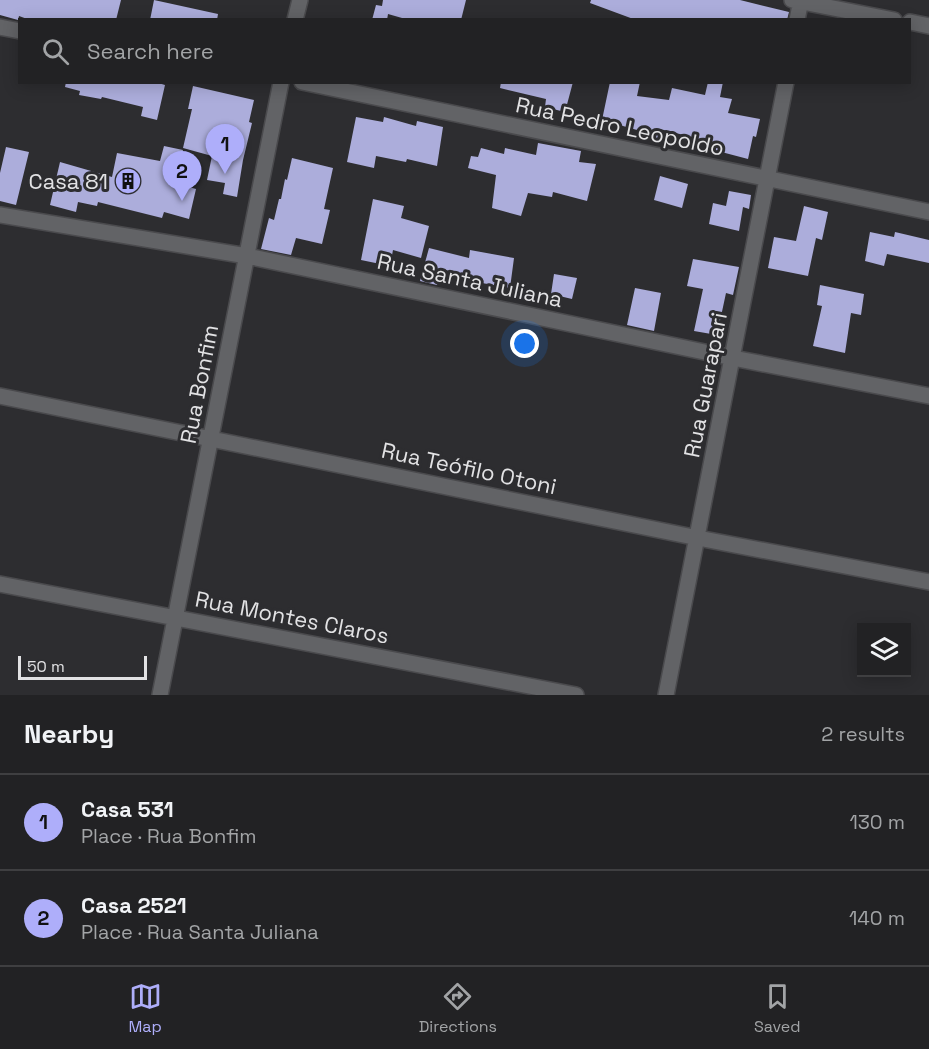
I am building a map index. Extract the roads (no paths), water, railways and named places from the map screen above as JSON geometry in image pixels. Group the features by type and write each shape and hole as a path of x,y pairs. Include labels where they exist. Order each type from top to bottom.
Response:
{"street":[{"path":"296,18 300,0"},
{"path":"797,18 798,0 884,18"},
{"path":"911,22 929,26"},
{"path":"0,27 18,31"},
{"name":"Rua Bonfim","path":"160,695 281,84"},
{"name":"Rua Pedro Leopoldo","path":"312,84 929,212"},
{"name":"Rua Guarapari","path":"666,695 786,84"},
{"name":"Rua Santa Juliana","path":"0,215 247,256 733,358 929,396"},
{"name":"Rua Teófilo Otoni","path":"0,396 698,538 929,582"},
{"name":"Rua Montes Claros","path":"0,584 576,695"}],"place":[{"name":"Casa 531","path":"225,174"},
{"name":"Casa 81","path":"128,181"},
{"name":"Casa 2521","path":"182,201"}]}
